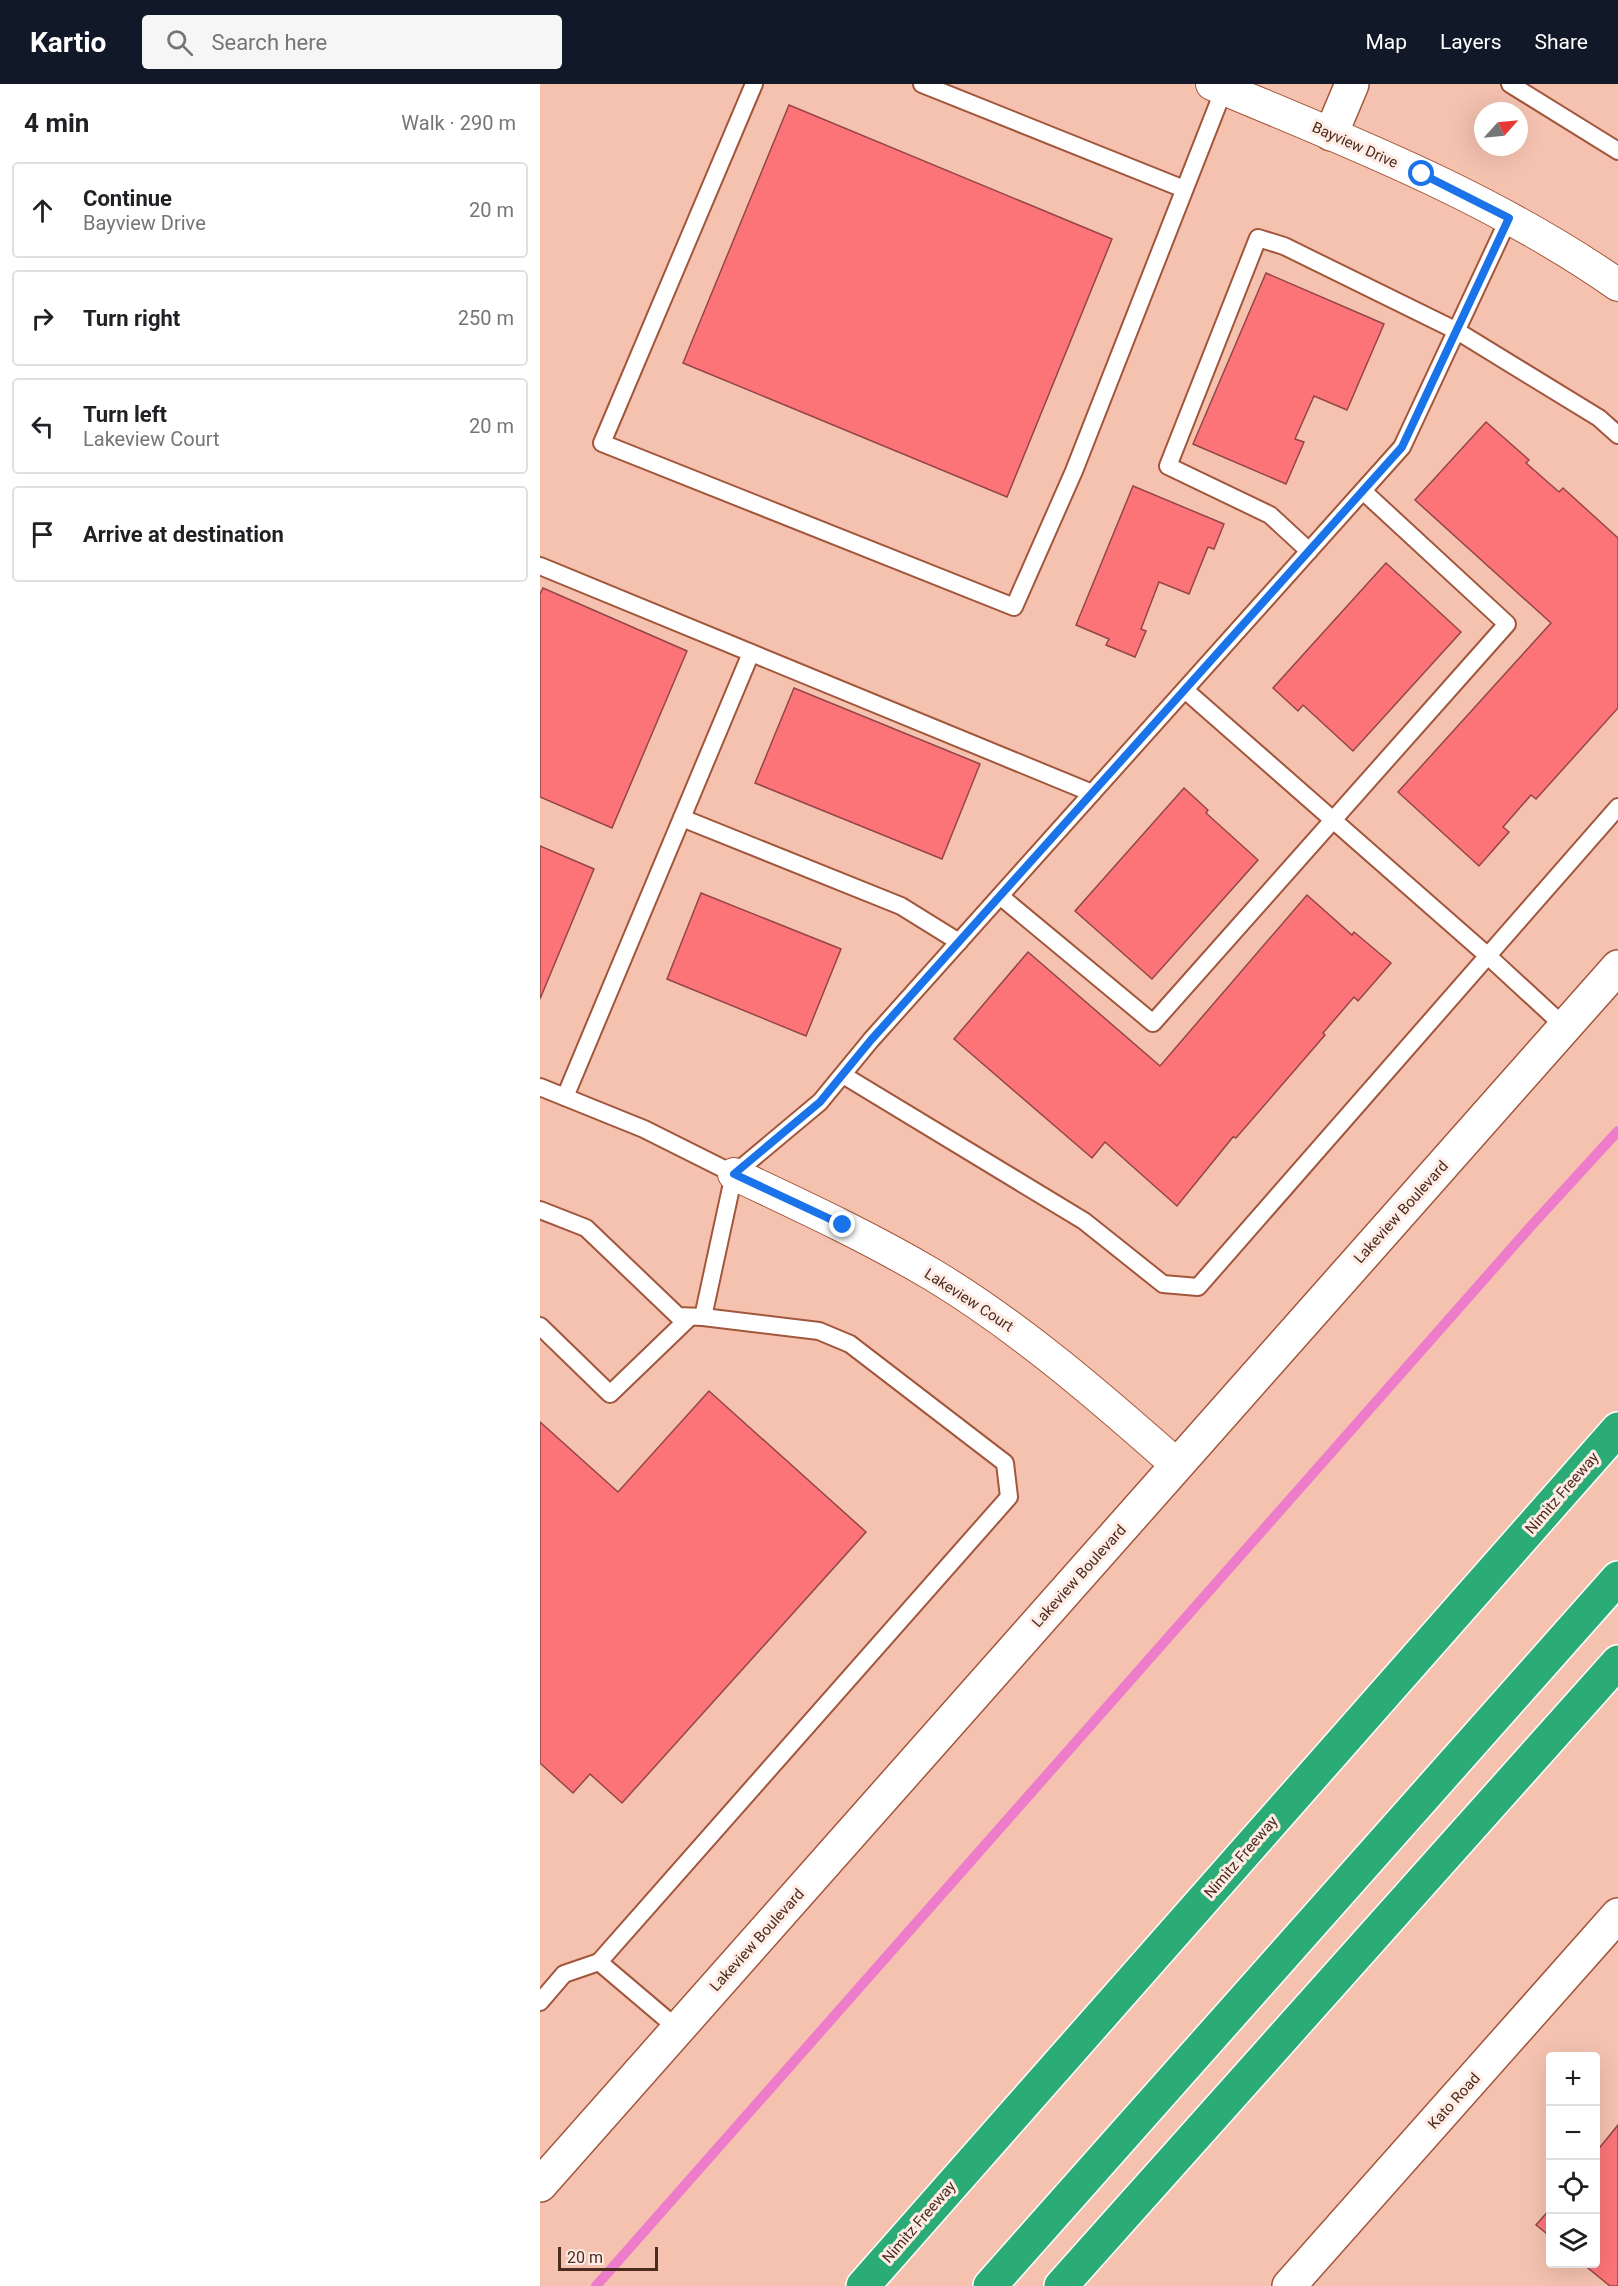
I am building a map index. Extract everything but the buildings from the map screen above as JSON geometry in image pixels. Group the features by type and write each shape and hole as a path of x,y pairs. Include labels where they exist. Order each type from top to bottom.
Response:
{"highway":[{"name":"Nimitz Freeway","path":"863,2286 1618,1429"},
{"path":"990,2286 1618,1578"},
{"path":"1061,2286 1618,1662"}],"street":[{"path":"1331,134 1352,84"},
{"name":"Bayview Drive","path":"1218,86 1422,174 1509,218 1618,285"},
{"name":"Lakeview Boulevard","path":"540,2185 1618,967"},
{"name":"Lakeview Court","path":"734,1174 843,1225 934,1276 1019,1333 1097,1395 1177,1465"},
{"name":"Kato Road","path":"1289,2286 1618,1915"}],"lane":[{"path":"754,84 602,443 1014,608 1074,471 1184,189 1218,86"},
{"path":"922,84 1184,189"},
{"path":"1510,84 1618,151"},
{"path":"540,1326 610,1394 697,1317 734,1174 820,1102 959,942 1402,447 1509,218"},
{"path":"1309,551 1270,515 1168,466 1258,238 1284,246 1457,332 1599,418 1618,435"},
{"path":"1000,896 1153,1023 1507,624 1363,491"},
{"path":"540,566 1092,793"},
{"path":"565,1097 751,653"},
{"path":"1185,690 1488,956 1564,1027"},
{"path":"843,1075 1084,1221 1163,1284 1198,1287 1618,807"},
{"path":"682,818 901,906 959,942"},
{"path":"540,1087 644,1129 734,1174"},
{"path":"540,1210 586,1228 678,1316 819,1331 850,1344 1005,1463 1009,1497 599,1962 564,1974 540,2002"},
{"path":"599,1962 678,2029"}],"waterway":[{"path":"596,2286 1532,1225 1618,1131"}],"route":[{"path":"843,1225 734,1174 820,1102 871,1040 1402,447 1509,218 1422,174"}]}
